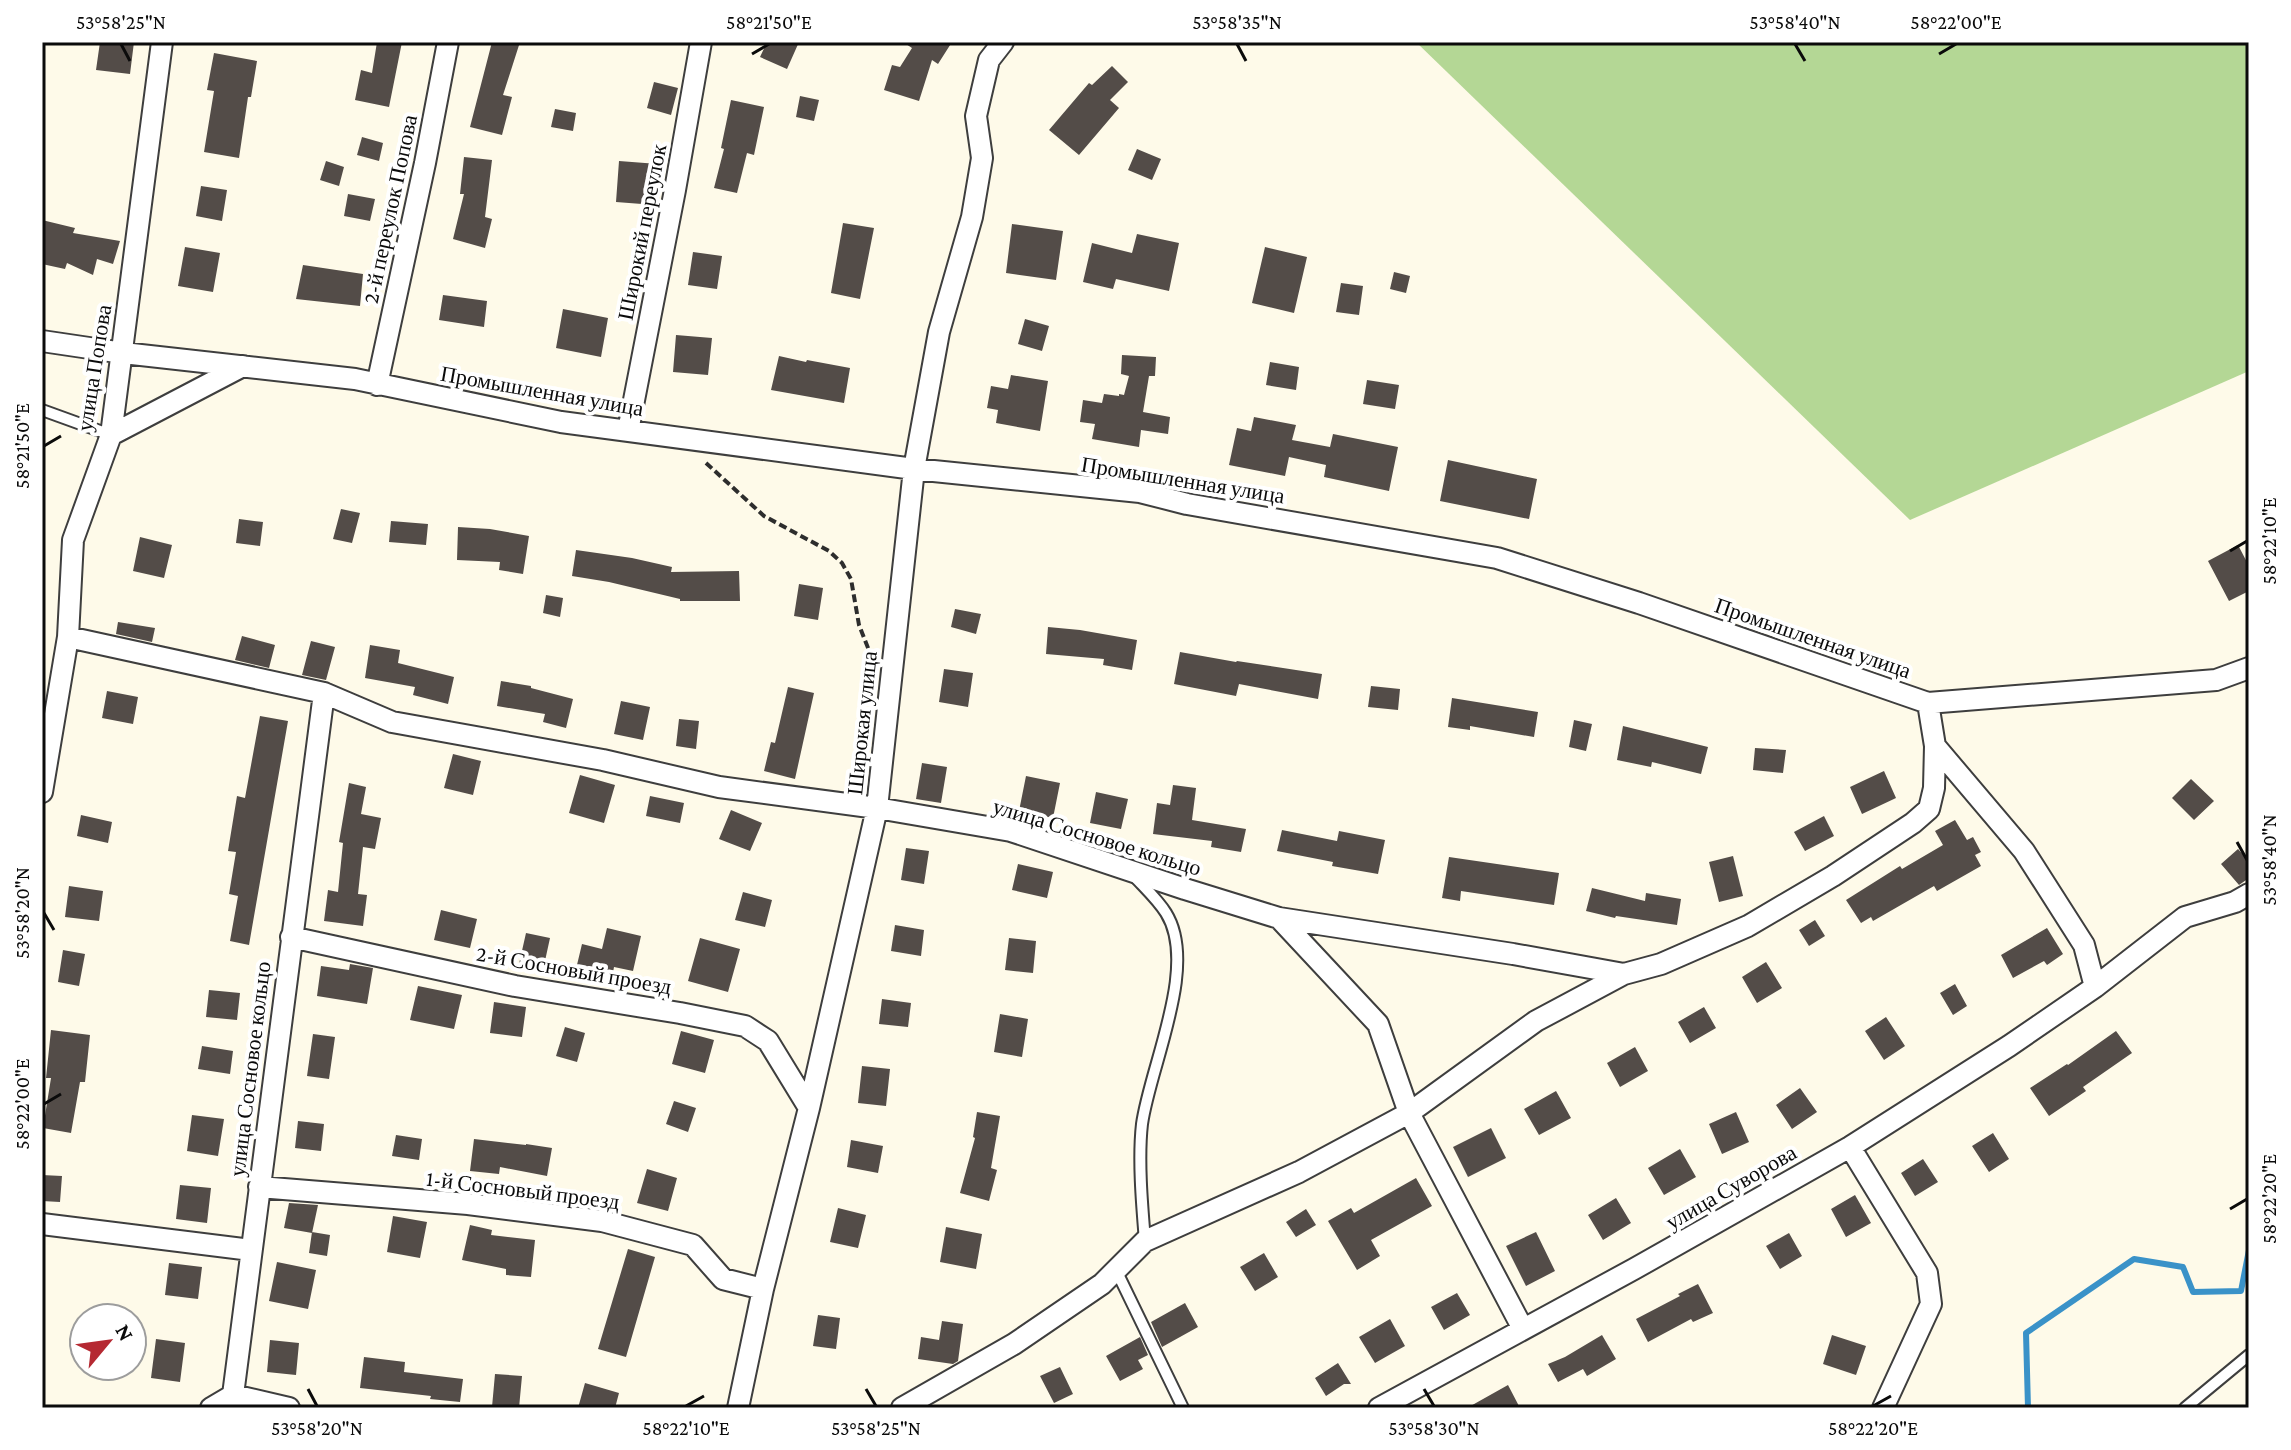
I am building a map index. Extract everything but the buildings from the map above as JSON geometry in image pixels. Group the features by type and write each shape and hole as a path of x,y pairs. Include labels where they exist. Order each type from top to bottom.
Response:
{"street":[{"name":"улица Попова","path":"42,792 68,637 73,540 111,435 162,42"},
{"name":"2-й переулок Попова","path":"377,385 448,42"},
{"name":"Широкий переулок","path":"628,431 701,42"},
{"name":"Широкая улица","path":"738,1408 763,1289 809,1108 877,808 914,469 939,332 972,217 982,158 976,116 989,60 1003,42"},
{"name":"Промышленная улица","path":"42,341 355,379 561,422 914,469 1140,492 1187,504 1497,558 1639,603 1928,703 2216,680 2249,668"},
{"path":"111,435 243,366"},
{"name":"улица Сосновое кольцо","path":"68,637 324,693 392,722 603,760 719,787 877,808 1011,831 1279,918 1624,974"},
{"name":"улица Сосновое кольцо","path":"233,1395 324,693"},
{"name":"улица Сосновое кольцо","path":"902,1408 1014,1344 1102,1284 1145,1241 1299,1172 1409,1113 1536,1021 1624,974 1661,964 1748,926 1833,876 1913,823 1929,809 1934,788 1935,746 1928,703"},
{"path":"1935,746 2024,851 2084,945 2095,987"},
{"name":"улица Суворова","path":"1379,1408 1850,1147 2095,987 2185,917 2235,902 2249,894"},
{"path":"1279,918 1378,1024 1409,1113 1523,1329"},
{"name":"2-й Сосновый проезд","path":"291,937 515,986 745,1026 768,1041 809,1108"},
{"path":"1850,1147 1927,1273 1931,1304 1883,1408"},
{"name":"1-й Сосновый проезд","path":"259,1187 468,1204 602,1221 693,1245 723,1279 763,1289"},
{"path":"42,1224 251,1250"},
{"path":"211,1408 233,1395 289,1408"}],"lane":[{"path":"42,410 111,435"},
{"path":"1130,871 1167,914 1176,942 1177,977 1142,1125 1145,1241"},
{"path":"1116,1270 1183,1408"},
{"path":"2185,1408 2249,1355"}],"path":[{"path":"677,437 764,516 829,551 842,563 851,579 859,625 871,657 891,679"}],"green space":[{"path":"1416,42 2249,42 2249,371 1910,520"}],"waterway":[{"path":"2028,1408 2026,1333 2134,1259 2183,1267 2193,1292 2241,1291 2249,1250"}]}
